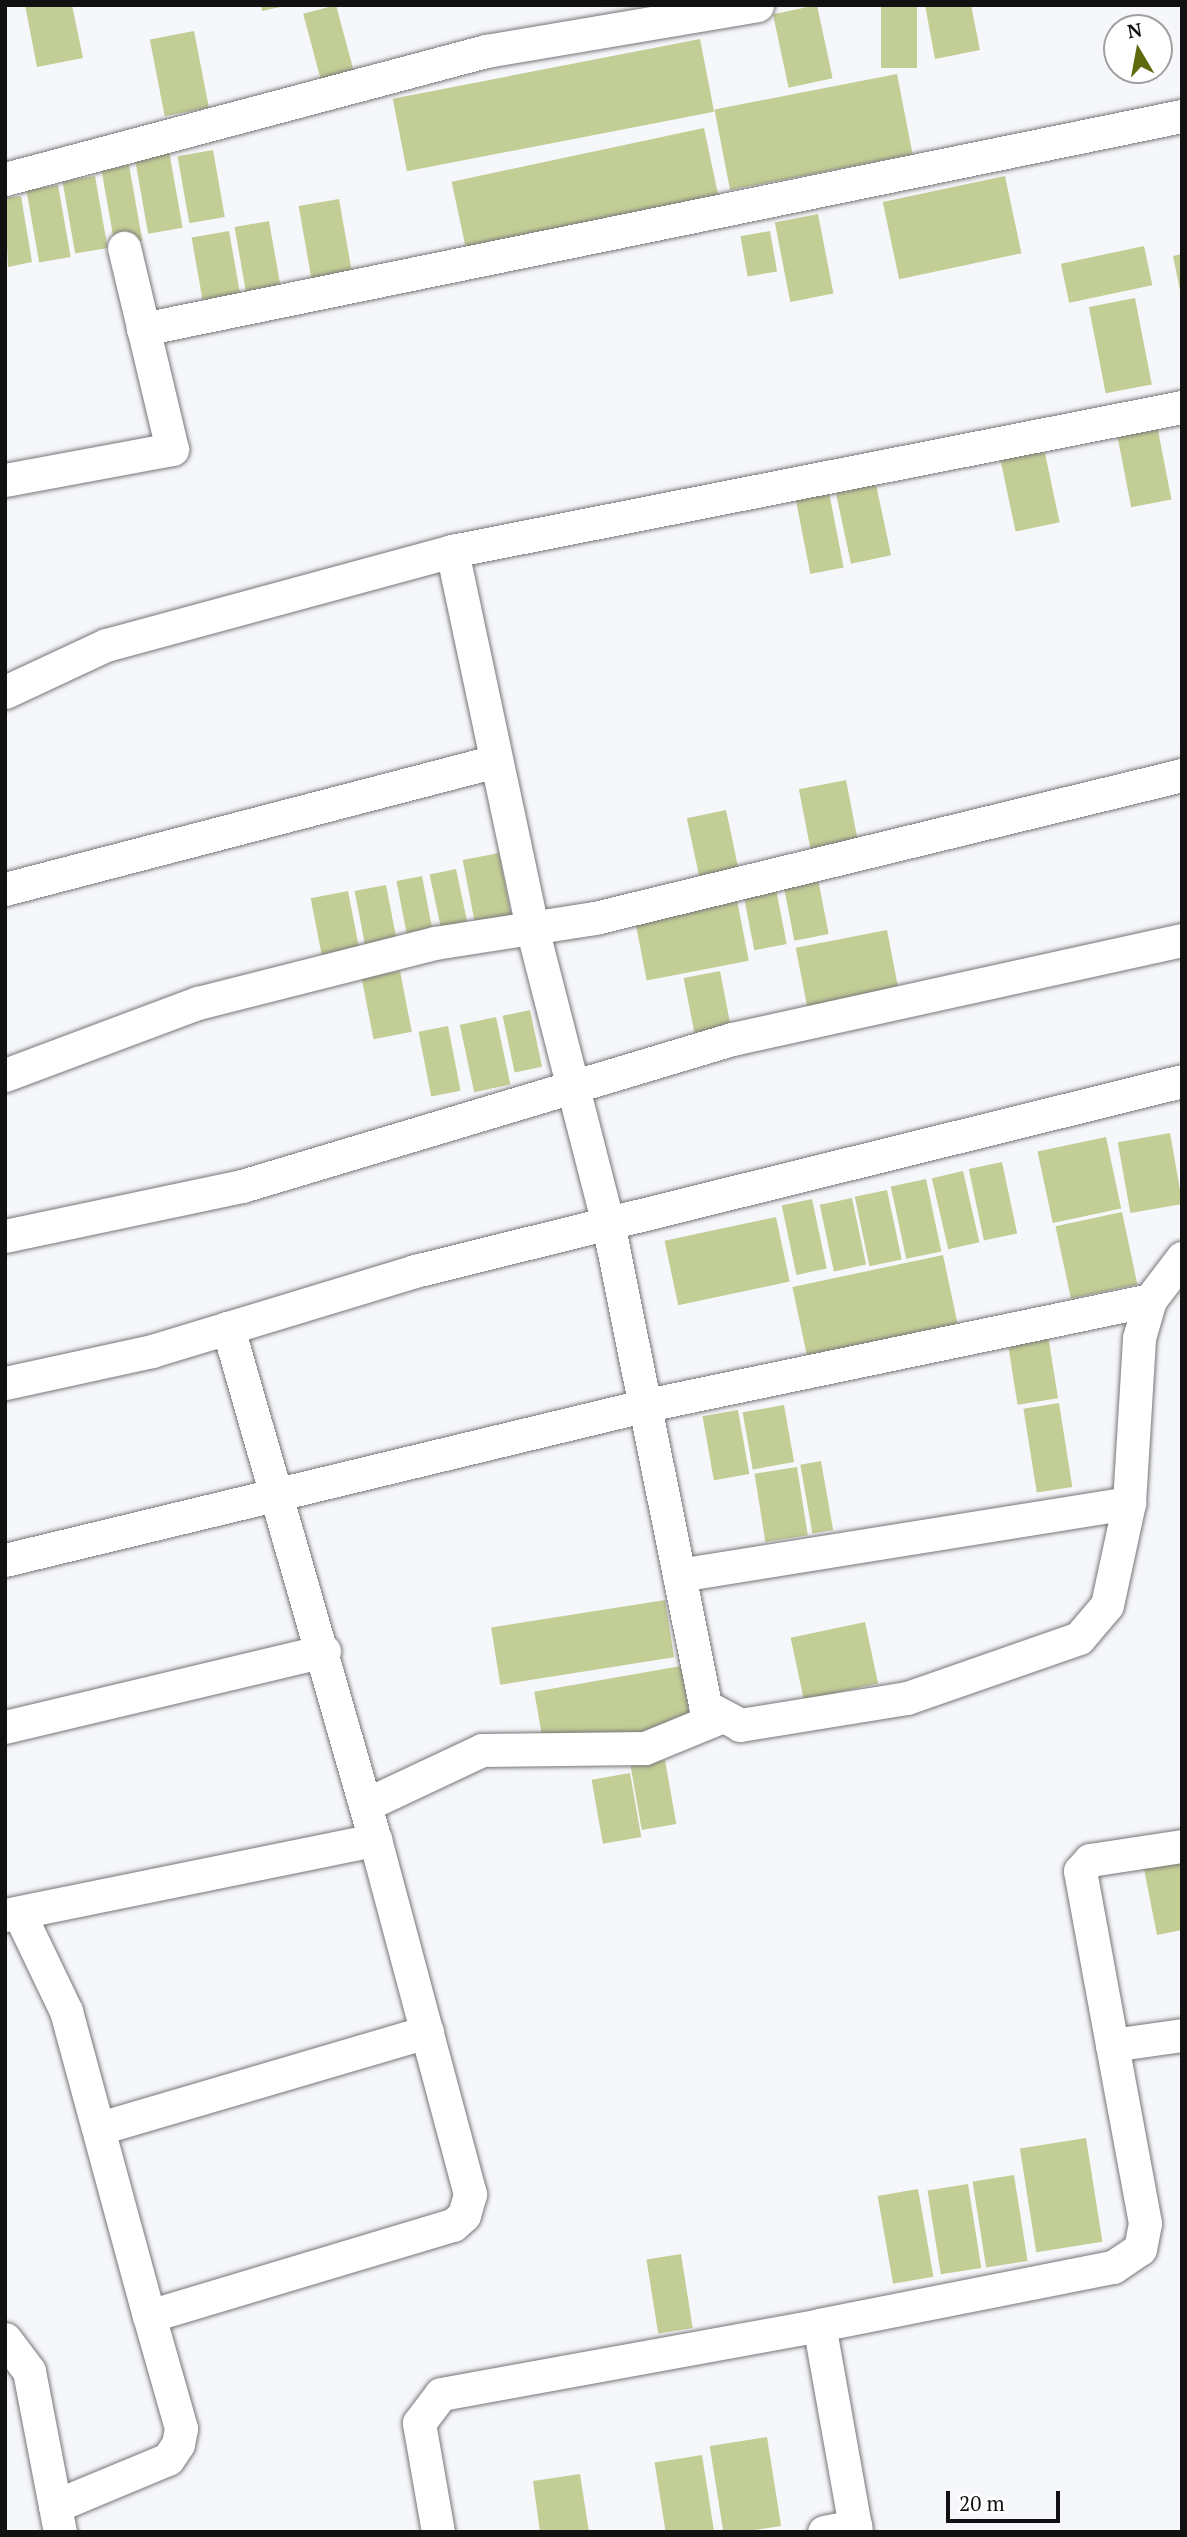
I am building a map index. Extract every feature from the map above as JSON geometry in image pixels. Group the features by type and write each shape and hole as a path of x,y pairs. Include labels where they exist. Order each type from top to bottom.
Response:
{"street":[{"path":"5,179 486,51 757,5"},
{"path":"144,329 1182,116"},
{"path":"5,480 172,449 124,248"},
{"path":"5,692 106,645 452,551 1182,407"},
{"path":"452,551 532,928 609,1228 647,1405 705,1706 718,1718 740,1724 907,1698 1079,1639 1107,1605 1129,1503 1139,1338 1150,1300 1182,1258"},
{"path":"5,889 496,761"},
{"path":"5,1075 198,1003 435,943 596,918 1182,775"},
{"path":"5,1236 242,1186 732,1039 1182,940"},
{"path":"5,1383 228,1328 415,1271 609,1228 1182,1081"},
{"path":"5,1559 281,1495 647,1405 1150,1300"},
{"path":"149,2316 453,2225 464,2215 470,2194 281,1495 228,1328"},
{"path":"680,1575 1129,1503"},
{"path":"5,1727 324,1651"},
{"path":"365,1805 482,1750 645,1748 718,1718"},
{"path":"5,2339 29,2371 57,2519 168,2459 178,2444 181,2428 100,2127 63,2002 12,1914 375,1840"},
{"path":"438,2532 419,2423 441,2394 819,2325 1113,2267 1140,2249 1145,2223 1080,1871 1090,1860 1182,1846"},
{"path":"100,2127 426,2032"},
{"path":"1112,2045 1182,2035"},
{"path":"819,2325 845,2530"}],"building":[{"path":"25,5 72,5 83,58 37,67"},
{"path":"261,5 285,5 285,6 262,11"},
{"path":"336,5 354,73 321,81 303,14"},
{"path":"817,5 833,78 789,88 773,14"},
{"path":"881,5 917,5 917,68 881,68"},
{"path":"925,5 971,5 980,50 935,59"},
{"path":"194,31 209,108 165,116 150,40"},
{"path":"700,39 714,112 407,171 393,99"},
{"path":"897,74 913,154 730,190 714,109"},
{"path":"704,128 719,198 467,252 452,182"},
{"path":"168,145 183,228 148,234 134,151"},
{"path":"213,150 225,217 189,223 178,156"},
{"path":"129,165 142,241 115,246 101,170"},
{"path":"95,176 108,248 75,254 63,182"},
{"path":"1005,176 1021,253 899,279 883,202"},
{"path":"58,185 71,257 39,262 26,191"},
{"path":"21,196 32,262 8,267 5,198"},
{"path":"339,199 353,278 313,285 299,206"},
{"path":"818,214 833,294 790,302 775,222"},
{"path":"269,221 283,298 248,304 235,227"},
{"path":"229,231 242,306 205,312 192,238"},
{"path":"770,231 777,271 748,277 740,236"},
{"path":"1144,246 1152,285 1069,303 1061,264"},
{"path":"1182,254 1182,295 1181,295 1173,256"},
{"path":"1135,298 1152,384 1106,393 1089,307"},
{"path":"1156,420 1171,500 1131,507 1116,428"},
{"path":"1043,444 1060,522 1016,532 999,453"},
{"path":"874,475 891,555 851,564 834,484"},
{"path":"828,487 844,567 810,574 795,493"},
{"path":"846,780 858,842 811,851 799,789"},
{"path":"726,810 738,868 699,876 687,818"},
{"path":"499,853 512,919 475,926 463,860"},
{"path":"456,869 467,922 441,927 430,875"},
{"path":"422,876 433,931 407,936 396,881"},
{"path":"818,879 829,934 794,941 784,886"},
{"path":"386,885 397,942 366,948 355,891"},
{"path":"776,889 787,944 754,950 744,895"},
{"path":"348,891 360,951 322,958 311,898"},
{"path":"736,895 749,961 647,981 634,915"},
{"path":"887,930 899,990 807,1008 796,948"},
{"path":"400,971 412,1032 374,1039 362,978"},
{"path":"720,971 732,1031 695,1038 684,978"},
{"path":"530,1010 542,1067 515,1073 503,1016"},
{"path":"496,1017 510,1084 474,1092 460,1025"},
{"path":"448,1026 461,1091 431,1097 419,1032"},
{"path":"1170,1133 1182,1204 1130,1213 1118,1142"},
{"path":"1106,1137 1121,1208 1053,1223 1038,1152"},
{"path":"1002,1162 1017,1233 984,1240 969,1169"},
{"path":"963,1171 979,1242 948,1249 932,1178"},
{"path":"926,1179 941,1251 906,1259 891,1186"},
{"path":"887,1190 902,1259 869,1266 855,1197"},
{"path":"852,1198 866,1265 834,1271 820,1205"},
{"path":"812,1199 827,1268 796,1275 782,1205"},
{"path":"1122,1212 1137,1284 1071,1299 1055,1226"},
{"path":"776,1217 790,1282 678,1305 664,1241"},
{"path":"943,1255 958,1325 807,1357 792,1287"},
{"path":"1048,1335 1058,1398 1018,1405 1008,1341"},
{"path":"1059,1403 1072,1487 1037,1493 1023,1409"},
{"path":"784,1405 794,1462 753,1469 743,1412"},
{"path":"738,1410 749,1474 714,1480 703,1416"},
{"path":"821,1461 833,1530 812,1534 800,1465"},
{"path":"797,1467 808,1535 765,1542 755,1474"},
{"path":"665,1600 674,1657 500,1685 491,1628"},
{"path":"865,1622 878,1684 804,1699 791,1638"},
{"path":"681,1666 691,1725 545,1751 534,1692"},
{"path":"665,1760 676,1824 642,1830 631,1766"},
{"path":"630,1773 641,1837 603,1844 592,1780"},
{"path":"1182,1851 1182,1930 1157,1935 1142,1859"},
{"path":"1086,2138 1102,2242 1036,2252 1020,2148"},
{"path":"1014,2175 1028,2261 986,2267 973,2182"},
{"path":"968,2184 981,2268 941,2274 928,2190"},
{"path":"918,2189 933,2277 893,2284 878,2196"},
{"path":"681,2254 693,2328 658,2334 646,2259"},
{"path":"767,2437 781,2526 723,2532 710,2446"},
{"path":"702,2455 714,2532 666,2532 655,2463"},
{"path":"580,2474 589,2532 540,2532 533,2481"}]}
